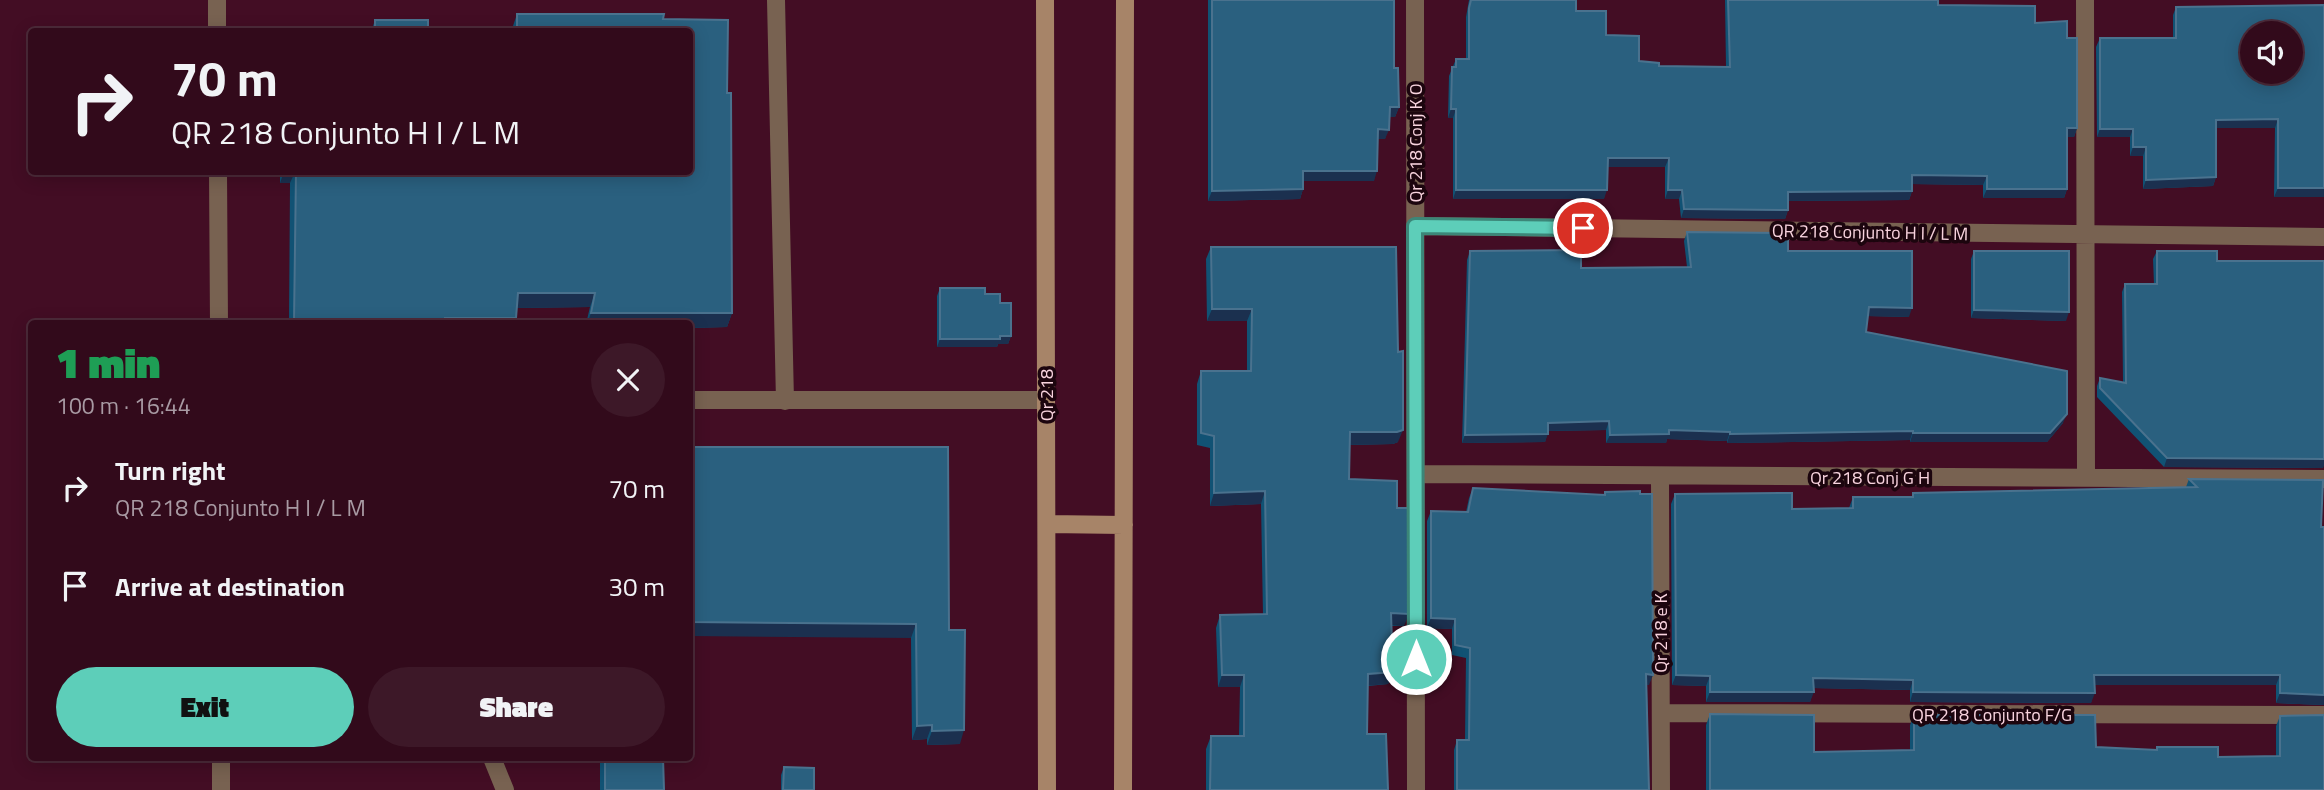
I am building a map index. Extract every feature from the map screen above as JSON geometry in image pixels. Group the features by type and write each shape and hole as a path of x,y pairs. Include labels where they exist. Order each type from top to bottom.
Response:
{"main road":[{"name":"Qr 218","path":"1045,0 1047,790"},
{"path":"1123,790 1125,0"},
{"path":"1048,524 1124,525"}],"street":[{"path":"216,0 217,28"},
{"path":"776,0 785,401"},
{"name":"Qr 218 Conj K O","path":"1415,0 1416,790"},
{"path":"2085,0 2086,478"},
{"path":"218,175 219,320"},
{"name":"QR 218 Conjunto H I / L M","path":"1415,226 2324,237"},
{"path":"693,400 1046,400"},
{"name":"Qr 218 Conj G H","path":"1416,474 2324,479"},
{"name":"Qr 218 e K","path":"1660,476 1661,790"},
{"name":"QR 218 Conjunto F/G","path":"1661,713 2324,715"},
{"path":"221,761 221,790"},
{"path":"493,761 505,790"}],"building":[{"path":"1212,0 1394,0 1394,68 1398,68 1399,107 1390,107 1389,130 1378,129 1377,171 1303,171 1303,189 1212,191"},
{"path":"1471,0 1576,0 1576,11 1606,11 1606,35 1639,36 1639,61 1659,63 1659,66 1730,67 1728,0 1938,0 1938,5 2035,6 2035,23 2067,21 2067,38 2077,38 2077,128 2067,128 2067,189 1987,189 1987,176 1912,175 1912,191 1788,192 1788,210 1684,209 1682,190 1668,190 1669,158 1608,158 1607,190 1456,190 1456,109 1451,109 1452,67 1456,67 1456,59 1469,59"},
{"path":"2324,5 2324,188 2278,188 2278,119 2216,120 2216,177 2146,180 2146,147 2133,147 2133,129 2100,129 2100,38 2176,38 2176,7"},
{"path":"517,14 664,14 663,19 728,20 732,313 591,313 595,293 518,293 516,318 294,320 296,175 693,175 693,28 517,28"},
{"path":"375,20 428,20 428,28 375,28"},
{"path":"1687,232 1788,233 1788,251 1912,251 1912,308 1869,307 1866,332 2067,371 2067,414 2050,433 1913,431 1730,434 1669,430 1669,434 1610,435 1609,421 1548,423 1548,434 1465,435 1470,251 1581,250 1581,268 1691,267"},
{"path":"1211,247 1396,247 1398,352 1403,351 1403,430 1350,432 1349,479 1397,481 1397,508 1409,508 1409,614 1391,613 1393,672 1368,674 1367,734 1386,734 1388,790 1210,790 1211,736 1244,736 1244,675 1222,675 1220,615 1267,614 1265,491 1214,493 1214,436 1201,433 1201,371 1251,371 1252,309 1212,309"},
{"path":"1974,251 2069,251 2069,312 1974,310"},
{"path":"2157,251 2217,251 2217,261 2324,261 2324,459 2167,458 2100,388 2100,378 2126,383 2125,284 2157,284"},
{"path":"940,288 985,288 985,294 1000,294 1000,303 1011,303 1011,336 1000,336 1000,339 940,339"},
{"path":"693,447 948,447 949,630 965,630 964,730 932,731 932,725 917,726 916,624 693,622"},
{"path":"2189,479 2323,480 2321,527 2324,527 2324,695 2280,693 2280,675 2094,675 2095,693 1913,692 1913,680 1813,678 1814,692 1710,692 1710,676 1676,675 1675,494 1792,493 1792,509 1853,508 1853,497 1913,497 1913,493 2197,487"},
{"path":"1473,488 1605,495 1605,492 1640,491 1640,494 1652,494 1653,675 1646,674 1649,790 1457,790 1457,740 1469,740 1470,648 1455,645 1455,619 1431,618 1431,511 1468,512"},
{"path":"1710,714 1814,715 1814,752 1914,750 1914,715 2095,715 2096,747 2157,750 2157,747 2218,747 2218,757 2280,756 2280,716 2324,715 2324,790 1710,790"},
{"path":"605,761 663,761 664,790 605,790"},
{"path":"784,767 814,768 814,790 783,790"}],"route":[{"path":"1416,659 1415,226 1583,228"}]}
